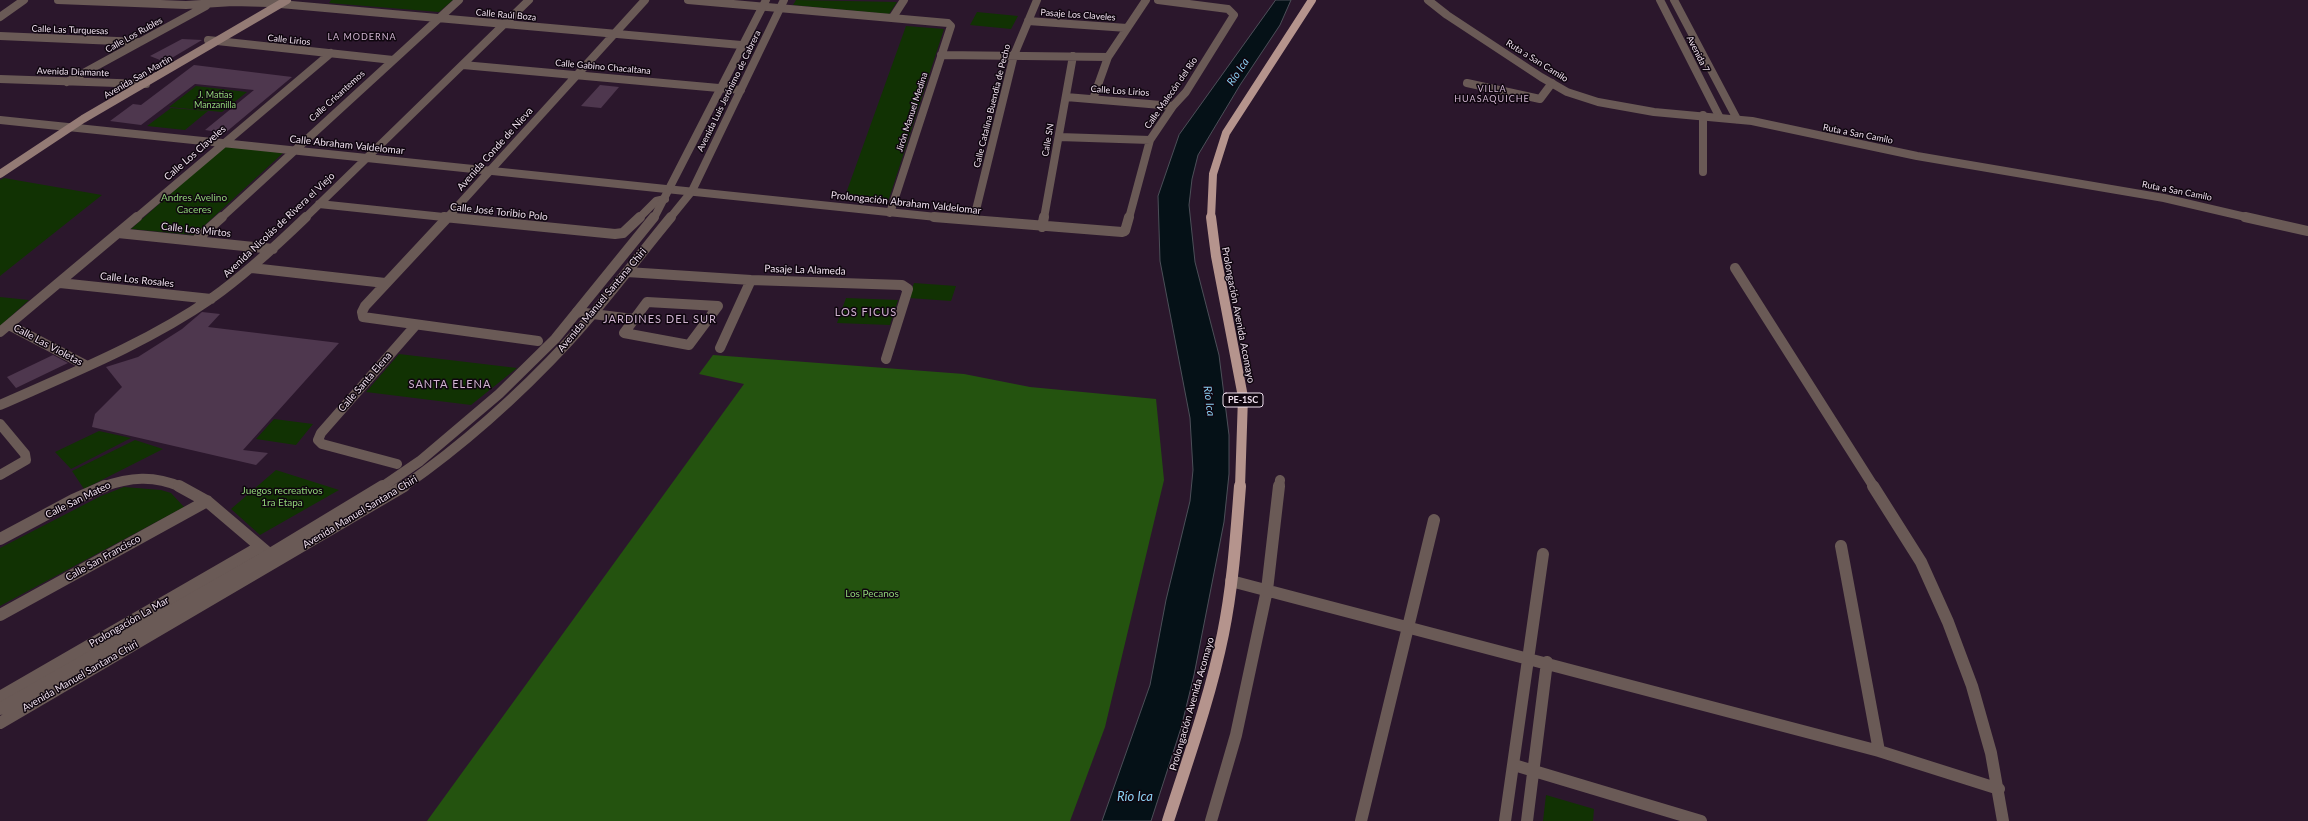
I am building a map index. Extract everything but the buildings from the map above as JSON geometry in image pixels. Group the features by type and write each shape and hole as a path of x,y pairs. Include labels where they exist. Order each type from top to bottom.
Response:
{"main road":[{"name":"Prolongación Avenida Acomayo","path":"1168,821 1213,678 1223,635 1231,581 1245,425 1238,366 1211,230 1210,189 1216,157 1226,133 1312,0"},
{"name":"Avenida San Martín","path":"0,166 62,125 208,40 278,2"},
{"name":"Avenida San Martín","path":"0,174 72,126 219,41 278,2"}],"street":[{"path":"0,17 24,0"},
{"name":"Calle Raúl Boza","path":"58,0 186,5 278,2 741,45"},
{"name":"Calle Crisantemos","path":"195,241 459,0"},
{"name":"Avenida Nicolás de Rivera el Viejo","path":"0,404 140,341 211,299 252,268 529,0"},
{"name":"Avenida Conde de Nieva","path":"414,326 367,319 363,317 362,312 385,284 491,171 645,0"},
{"path":"688,0 765,3 780,8 893,17 904,0"},
{"name":"Avenida Luis Jerónimo de Cabrera","path":"692,191 784,0"},
{"name":"Calle Catalina Buendia de Pecho","path":"973,220 1014,56 1037,0"},
{"path":"1092,99 1108,57 1146,0"},
{"name":"Calle Malecón del Río","path":"1118,232 1125,231 1150,140 1173,106 1186,92 1234,15 1233,12 1228,9 1158,0"},
{"name":"Ruta a San Camilo","path":"1428,0 1460,24 1552,83 1586,99 1605,104 1654,112 1719,116 1737,119 1917,156 2164,198 2308,231"},
{"name":"Avenida 7","path":"1660,0 1719,116"},
{"path":"1674,0 1737,119"},
{"name":"Avenida Luis Jerónimo de Cabrera","path":"670,189 741,45 765,3"},
{"name":"Calle Los Rubles","path":"66,82 210,4"},
{"name":"Jirón Manuel Medina","path":"890,213 951,26 944,21 893,17"},
{"name":"Pasaje Los Claveles","path":"1028,20 1126,28"},
{"name":"Calle Las Turquesas","path":"0,36 140,42"},
{"name":"Calle Lirios","path":"208,40 392,60"},
{"name":"Calle Los Claveles","path":"0,332 60,283 331,53"},
{"path":"941,54 1108,57"},
{"name":"Calle SN","path":"1042,227 1073,56"},
{"name":"Calle Gabino Chacaltana","path":"463,65 741,90"},
{"name":"Avenida Diamante","path":"0,79 146,84"},
{"path":"1467,83 1540,99 1552,83"},
{"name":"Calle Los Lirios","path":"1066,97 1173,106"},
{"path":"1703,115 1703,172"},
{"name":"Calle Abraham Valdelomar","path":"0,120 72,126 365,158 692,191"},
{"path":"1059,137 1150,140"},
{"name":"Avenida Manuel Santana Chiri","path":"0,723 274,558 420,461 499,394 555,339 653,219 670,189"},
{"name":"Prolongación Abraham Valdelomar","path":"692,191 890,213 1042,227 1118,232"},
{"name":"Avenida Manuel Santana Chiri","path":"0,709 396,492 436,464 512,398 570,340 594,313 692,191"},
{"name":"Calle José Toribio Polo","path":"319,204 615,234 623,233 656,201 665,199"},
{"name":"Calle Los Mirtos","path":"118,234 273,249"},
{"path":"252,268 385,284"},
{"path":"1735,268 1921,562 1963,660 1982,719 1999,789 2003,821"},
{"name":"Pasaje La Alameda","path":"627,272 751,280 902,285 908,289 886,359"},
{"path":"720,348 751,280"},
{"name":"Calle Los Rosales","path":"60,283 211,299"},
{"path":"647,302 718,306 689,345 624,333 633,319 647,302"},
{"path":"578,312 633,319"},
{"name":"Calle Las Violetas","path":"9,324 87,366"},
{"path":"414,326 538,341"},
{"name":"Calle Santa Elena","path":"398,464 322,444 318,440 321,433 414,326"},
{"path":"0,424 25,454 26,460 0,474"},
{"name":"Calle San Mateo","path":"0,539 82,496 124,480 150,478 160,480 189,491 206,501 258,548 274,558"},
{"path":"1211,821 1236,735 1267,590 1280,480"},
{"name":"Calle San Francisco","path":"0,614 206,501"},
{"path":"1361,821 1383,720 1409,626 1434,520"},
{"path":"1841,546 1879,751"},
{"name":"Prolongación La Mar","path":"0,697 258,548"},
{"path":"1505,821 1530,658 1543,554"},
{"path":"1231,581 1547,662 1879,751 1999,789"},
{"path":"1527,821 1547,662"},
{"path":"1514,765 1701,821"}],"green space":[{"path":"331,0 453,0 439,12 329,3"},
{"path":"796,0 897,2 889,14 793,5"},
{"path":"977,12 1018,16 1011,29 970,25"},
{"path":"906,26 944,29 887,205 844,199"},
{"name":"J. Matias Manzanilla","path":"196,86 247,92 222,112 169,107"},
{"name":"J. Matias Manzanilla","path":"171,108 208,111 185,130 147,126"},
{"name":"Andres Avelino Caceres","path":"224,146 283,153 194,235 131,229"},
{"path":"4,178 102,195 0,276 0,180"},
{"path":"914,283 956,286 951,301 909,298"},
{"path":"0,297 29,300 0,326"},
{"path":"846,298 898,300 890,325 837,323"},
{"path":"399,354 517,368 471,405 366,392"},
{"name":"Los Pecanos","path":"713,355 964,374 1030,387 1156,399 1164,480 1105,727 1070,821 427,821 744,384 699,374"},
{"path":"274,419 313,424 296,445 256,439"},
{"path":"99,431 131,438 71,469 55,452"},
{"path":"135,440 163,449 84,489 72,471"},
{"name":"Juegos recreativos 1ra Etapa","path":"276,470 339,490 260,535 231,509"},
{"path":"124,487 161,490 171,493 184,507 0,606 0,548 101,496"},
{"path":"1546,795 1594,809 1593,821 1543,821"}],"water":[{"name":"Río Ica","path":"1276,0 1291,0 1280,25 1240,85 1198,155 1192,179 1189,205 1195,262 1219,355 1229,435 1229,474 1224,522 1194,675 1181,728 1151,821 1102,821 1150,685 1166,600 1190,501 1193,470 1190,418 1160,261 1158,196 1179,135"}],"district":[{"name":"LA MODERNA","path":"362,37"},
{"name":"VILLA HUASAQUICHE","path":"1492,94"},
{"name":"LOS FICUS","path":"866,312"},
{"name":"JARDINES DEL SUR","path":"660,319"},
{"name":"SANTA ELENA","path":"450,384"}]}
